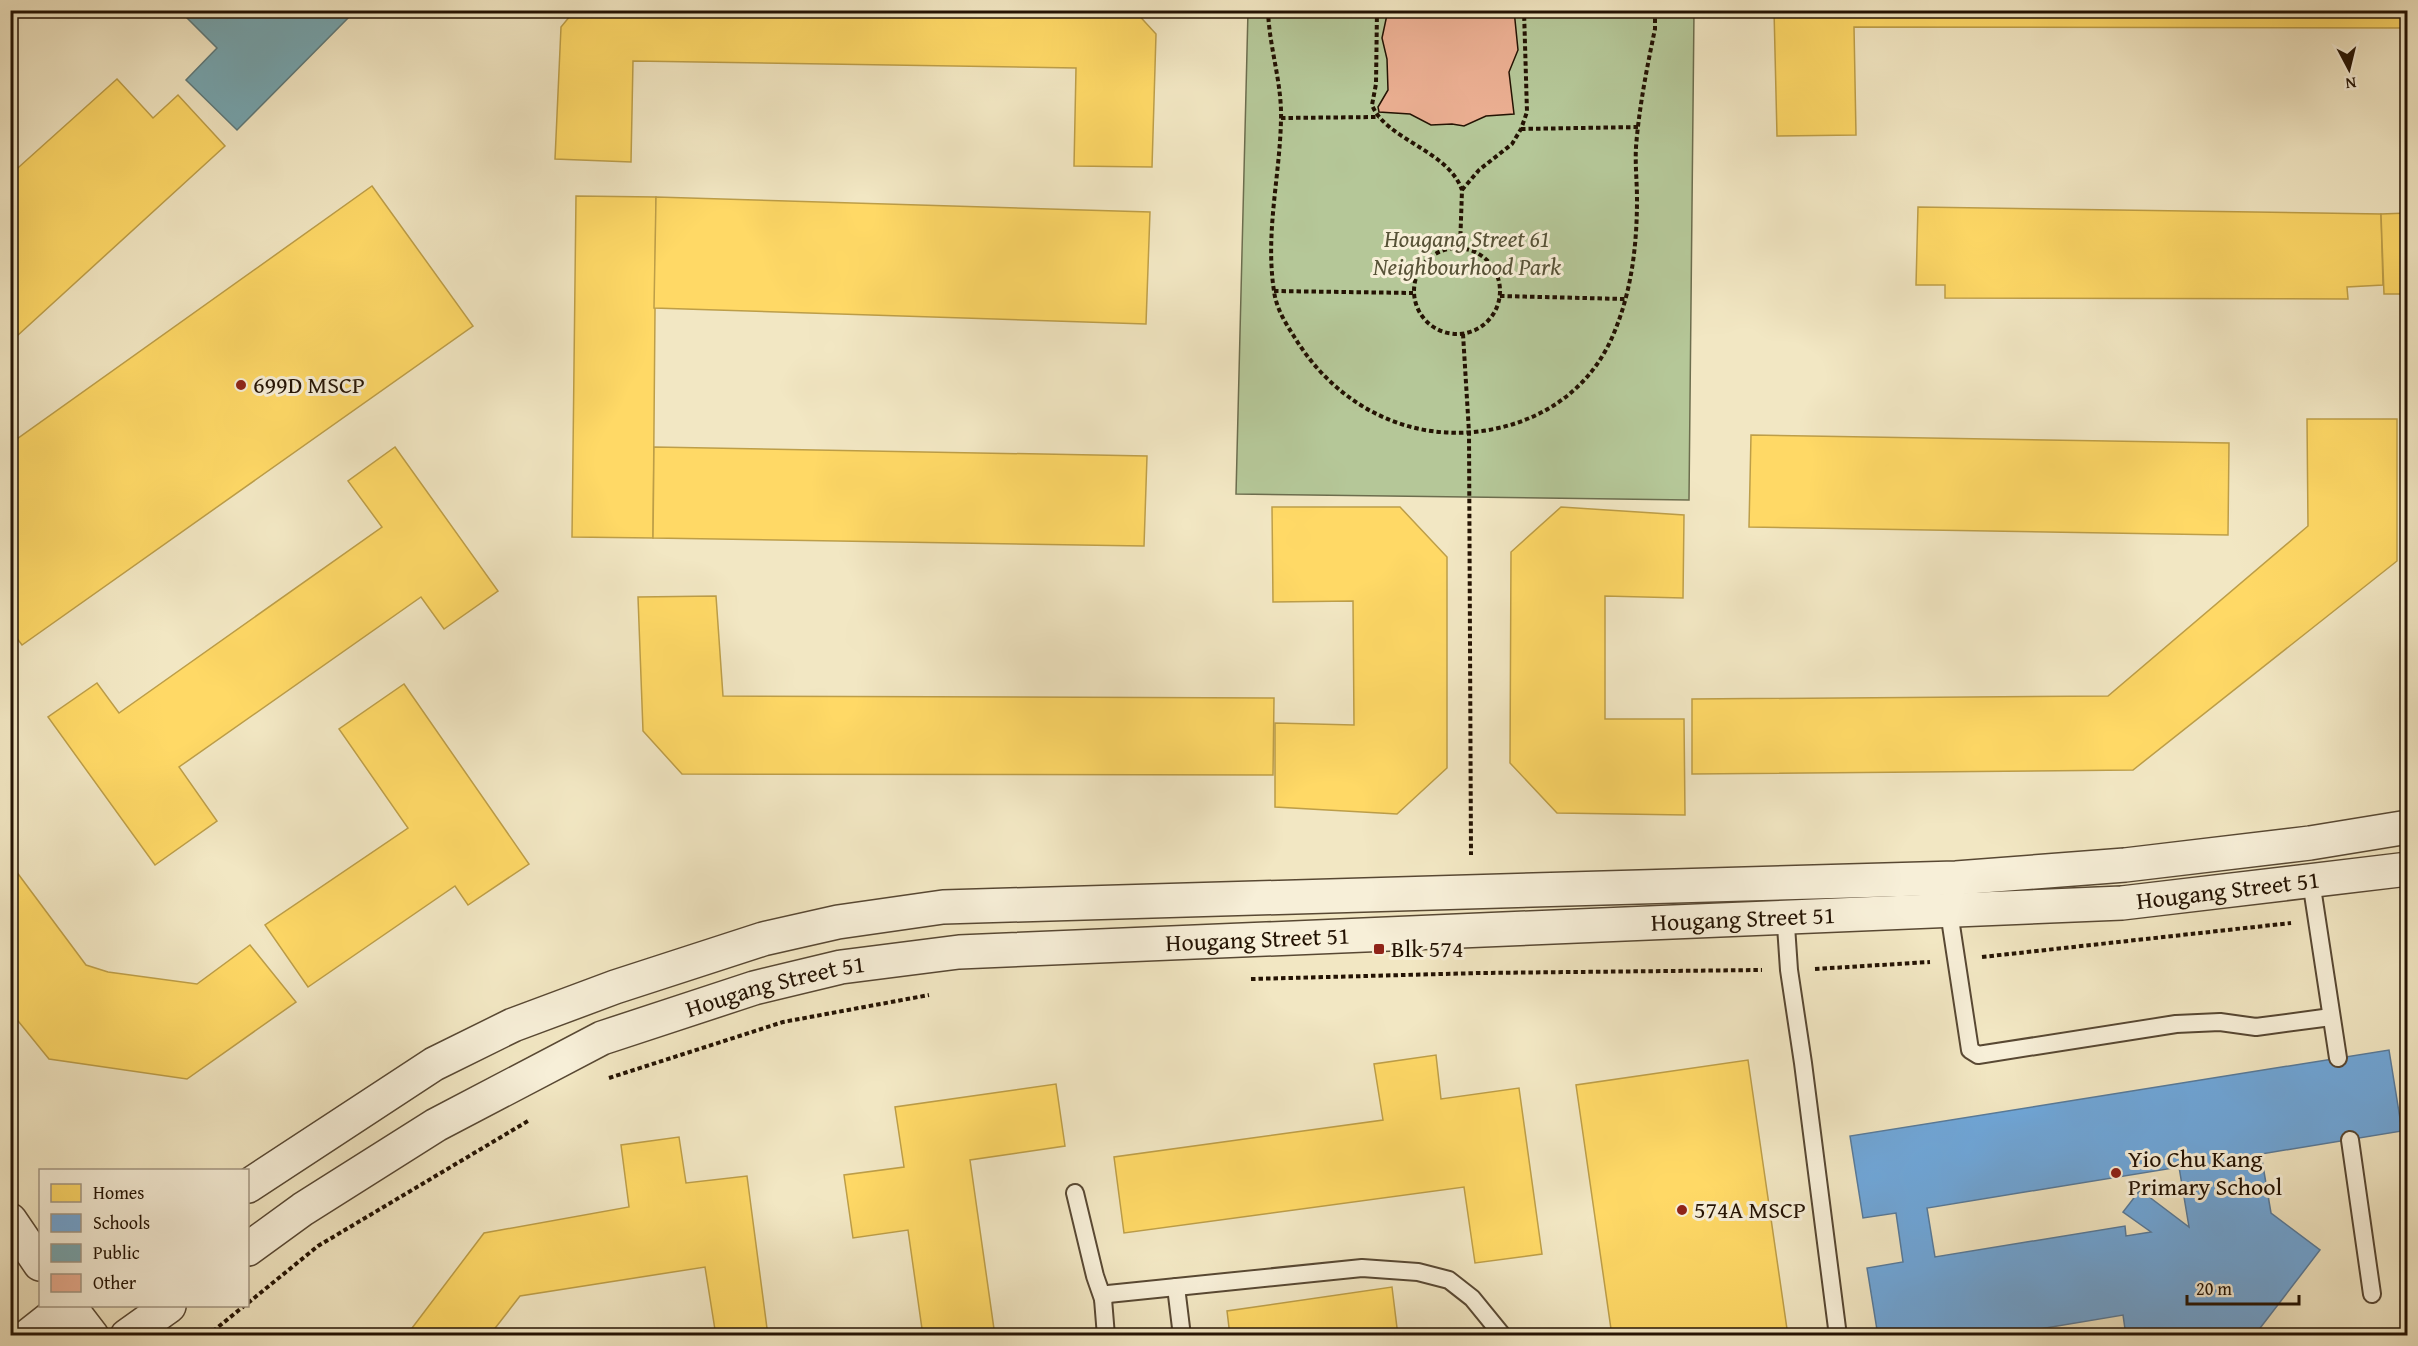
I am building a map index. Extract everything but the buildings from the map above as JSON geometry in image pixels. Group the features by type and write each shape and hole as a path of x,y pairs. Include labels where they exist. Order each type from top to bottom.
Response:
{"street":[{"name":"Hougang Street 51","path":"249,1185 434,1064 513,1025 615,987 763,939 838,922 943,907 1956,878 2125,865 2310,843 2408,827"},
{"name":"Hougang Street 51","path":"249,1248 303,1209 436,1125 602,1038 754,988 842,967 959,952 2122,903 2408,869"},
{"path":"10,1220 39,1263"},
{"path":"28,1335 64,1307"},
{"path":"69,1307 92,1335"},
{"path":"127,1335 166,1307"},
{"path":"10,1326 17,1335"}],"lane":[{"path":"2311,881 2338,1058"},
{"path":"1780,884 1786,917 1789,970 1838,1335"},
{"path":"1949,912 1970,1050 1978,1055 2176,1024 2220,1022 2256,1026 2331,1017"},
{"path":"2349,1140 2372,1294"},
{"path":"1075,1193 1095,1276 1103,1299 1106,1335"},
{"path":"1103,1299 1108,1294 1362,1268 1418,1272 1449,1280 1472,1298 1503,1335"},
{"path":"1176,1287 1182,1335"}],"path":[{"path":"10,20 22,10"},
{"path":"1268,10 1281,118 1271,243 1274,291 1287,326 1300,347 1335,388 1353,402 1375,415 1399,424 1448,432 1469,432 1506,427 1528,420 1562,401 1599,362 1618,322 1626,298 1636,246 1636,147 1655,29 1655,10"},
{"path":"1377,10 1376,84 1372,105 1380,117 1453,174 1462,190 1460,248"},
{"path":"1462,190 1479,170 1512,144 1527,112 1524,10"},
{"path":"1281,118 1380,117"},
{"path":"1521,129 1639,127"},
{"path":"1460,248 1474,251 1486,258 1495,269 1500,283 1497,310 1477,329 1464,334 1435,329 1424,320 1416,307 1413,293 1416,278 1422,266 1432,256 1446,250 1460,248"},
{"path":"1274,291 1413,293"},
{"path":"1500,296 1626,298"},
{"path":"1464,334 1469,432 1472,891"},
{"path":"1249,979 1480,973 1789,970 1955,960 2316,920"},
{"path":"599,1081 783,1022 935,994"},
{"path":"249,1302 318,1246 528,1120"},
{"path":"207,1335 242,1307"}],"green space":[{"name":"Hougang Street 61 Neighbourhood Park","path":"1248,11 1694,11 1689,500 1236,494"}],"place":[{"name":"699D MSCP","path":"241,385"},
{"name":"Blk 574","path":"1379,949"},
{"name":"Yio Chu Kang Primary School","path":"2116,1173"},
{"name":"574A MSCP","path":"1682,1210"}]}
